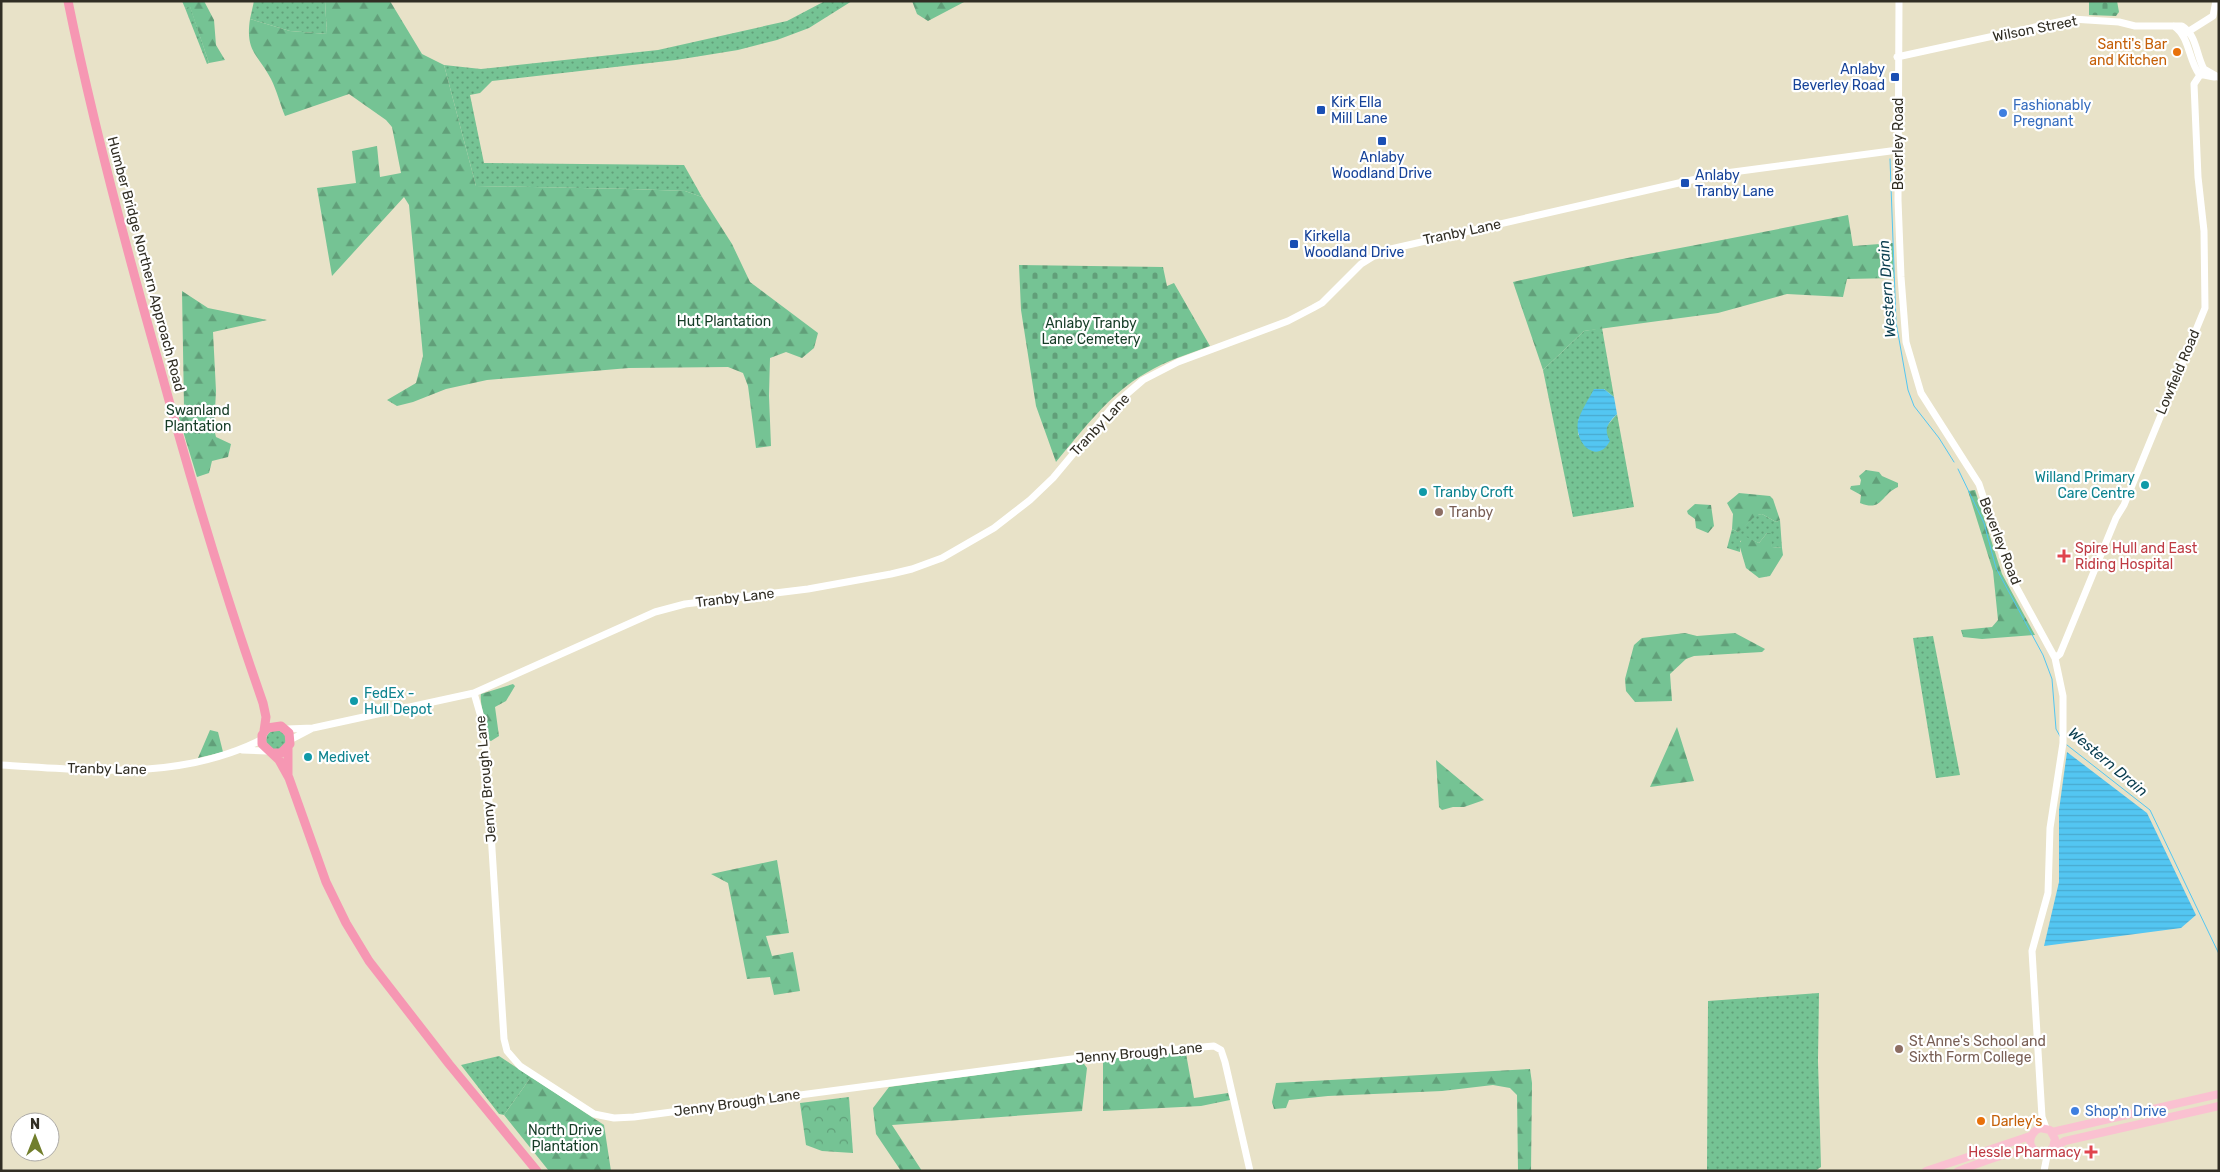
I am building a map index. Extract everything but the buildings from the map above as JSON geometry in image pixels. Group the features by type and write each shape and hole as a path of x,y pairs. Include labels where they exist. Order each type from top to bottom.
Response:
{"highway":[{"name":"Humber Bridge Northern Approach Road","path":"68,1 88,100 119,224 188,468 263,703 266,717 263,736"},
{"name":"Humber Bridge Northern Approach Road","path":"263,703 284,728"},
{"path":"289,778 289,744 284,728 272,726 263,736 270,752 289,778 326,882 346,923 369,961 449,1064 537,1171"},
{"path":"270,752 281,753 289,744"}],"main road":[{"name":"Beverley Road","path":"1899,1 1897,57 1898,150 1901,277 1906,342 1921,393 1979,484 2008,572 2055,658 2063,696 2063,740 2050,828 2048,894 2032,951 2042,1117 2049,1130"},
{"path":"2216,1 2213,16 2186,32 2193,65 2207,77 2218,77"},
{"name":"Wilson Street","path":"1897,57 2072,19 2118,22 2135,26 2174,26 2186,32"},
{"name":"Lowfield Road","path":"2055,658 2060,654 2113,524 2124,505 2205,308 2204,231 2198,177 2194,84 2201,71"},
{"name":"Tranby Lane","path":"284,728 313,728 474,693 655,612 685,604 808,588 891,574 912,570 942,558 994,528 1030,500 1053,478 1114,406 1143,380 1178,362 1288,321 1313,308 1322,303 1361,264 1382,251 1718,174 1898,150"},
{"name":"Jenny Brough Lane","path":"474,693 483,724 486,754 504,1038 507,1052 520,1066 594,1114 614,1118 634,1117 1088,1057 1214,1046 1221,1050 1225,1062 1250,1171"},
{"name":"Tranby Lane","path":"289,744 313,728"},
{"name":"Tranby Lane","path":"241,750 263,736"},
{"name":"Tranby Lane","path":"1,765 109,771 148,771 241,750 270,752"},
{"path":"1926,1171 2030,1136 2037,1129 2067,1131 2219,1094"},
{"path":"1958,1171 1992,1158 2021,1151 2044,1150 2065,1140 2219,1106"},
{"name":"Beverley Road","path":"2037,1129 2042,1117"},
{"path":"2044,1150 2055,1139 2049,1130"},
{"path":"2030,1136 2030,1144 2044,1150"}],"green space":[{"path":"182,1 204,1 214,20 216,45 225,60 209,63 190,7 185,8"},
{"path":"254,1 325,1 327,34 290,31 250,19"},
{"name":"Hut Plantation","path":"325,1 390,1 422,54 444,65 476,186 685,191 702,197 732,244 750,282 818,333 814,348 802,358 786,352 770,358 771,446 756,448 748,386 743,373 728,367 629,368 487,380 446,389 397,406 387,400 416,383 423,356 409,205 404,197 332,276 317,188 356,183 352,151 377,146 380,177 401,173 392,127 386,120 349,94 285,116 273,84 254,52 249,39 250,19 290,31 327,34"},
{"path":"825,1 852,1 809,28 777,40 738,50 676,60 492,81 480,93 470,95 484,163 684,165 702,197 685,191 476,186 444,65 481,69 658,50 787,21"},
{"path":"912,1 966,1 928,21 917,14"},
{"path":"2089,1 2117,1 2119,12 2116,16 2089,15"},
{"path":"190,6 209,63 207,64 185,8"},
{"path":"1848,215 1853,246 1893,243 1894,278 1847,279 1843,297 1787,294 1718,313 1584,331 1543,370 1513,282"},
{"name":"Anlaby Tranby Lane Cemetery","path":"1019,265 1163,267 1167,286 1174,283 1210,346 1161,365 1133,381 1097,413 1056,462 1036,406 1021,310"},
{"name":"Swanland Plantation","path":"182,291 208,308 267,320 213,332 216,391 214,429 216,437 231,444 228,457 212,461 209,473 197,477 176,408 184,408"},
{"path":"1602,328 1614,397 1604,389 1594,390 1578,421 1578,435 1605,433 1606,427 1617,414 1634,507 1573,517 1543,370 1584,331"},
{"path":"1866,470 1879,472 1882,476 1898,483 1898,487 1877,504 1867,505 1860,503 1861,495 1850,489 1851,486 1860,485 1861,480 1859,476"},
{"path":"1975,490 2002,574 2035,635 1982,639 1963,637 1961,630 1992,627 1998,620 1993,571 1968,491"},
{"path":"1739,493 1770,496 1773,499 1780,520 1776,522 1762,514 1755,517 1738,532 1732,529 1733,514 1727,503"},
{"path":"1695,504 1711,505 1714,526 1708,533 1696,528 1695,519 1688,514 1687,511"},
{"path":"1762,514 1776,522 1780,520 1782,548 1772,547 1767,533 1759,543 1749,539 1740,541 1740,552 1727,548 1732,529 1738,532 1756,515"},
{"path":"1767,533 1771,533 1772,547 1782,548 1783,555 1770,576 1759,578 1746,568 1739,544 1744,536 1759,543"},
{"path":"1685,633 1697,636 1735,633 1765,649 1762,652 1694,656 1686,659 1670,674 1672,701 1635,702 1626,691 1625,679 1634,645 1642,638"},
{"path":"1933,636 1960,775 1936,778 1913,638"},
{"path":"513,684 515,686 506,701 495,707 499,736 491,741 488,740 481,704 481,694"},
{"path":"1677,727 1694,781 1650,787"},
{"path":"210,730 218,732 223,752 198,758"},
{"path":"276,730 283,733 286,740 283,747 276,750 269,747 266,740 269,733"},
{"path":"1436,760 1484,800 1464,807 1442,810 1439,807"},
{"path":"777,860 789,933 766,936 772,956 793,952 800,991 774,995 770,977 747,979 728,883 711,874"},
{"path":"1819,993 1818,1061 1821,1167 1815,1171 1707,1171 1708,1001"},
{"path":"1185,1048 1194,1098 1228,1093 1230,1100 1201,1106 1103,1111 1103,1057"},
{"path":"499,1056 531,1077 504,1115 499,1114 461,1065"},
{"path":"1082,1061 1087,1068 1082,1111 892,1125 922,1171 901,1171 876,1134 873,1108 889,1087"},
{"path":"1530,1069 1532,1083 1531,1171 1518,1171 1517,1095 1510,1088 1493,1085 1442,1091 1328,1096 1289,1100 1286,1108 1274,1109 1272,1102 1276,1083"},
{"name":"North Drive Plantation","path":"531,1077 604,1125 611,1171 549,1171 504,1115"},
{"path":"849,1097 853,1153 822,1151 806,1145 800,1103"}],"water":[{"path":"1594,389 1604,389 1614,397 1617,414 1608,426 1607,433 1610,441 1605,448 1599,451 1588,449 1583,444 1579,437 1578,429 1579,417"},
{"path":"2067,752 2147,813 2196,915 2181,928 2044,946 2059,882 2059,810"}],"waterway":[{"name":"Western Drain","path":"1890,159 1896,322 1908,390 1914,406 1939,438 1954,462"},
{"name":"Western Drain","path":"1958,469 1984,523 1996,568 2043,655 2052,679 2056,729 2061,738"},
{"name":"Western Drain","path":"2067,745 2150,810 2219,954"}],"place":[{"name":"Santi's Bar and Kitchen","path":"2177,52"},
{"name":"Anlaby Beverley Road","path":"1895,77"},
{"name":"Kirk Ella Mill Lane","path":"1321,110"},
{"name":"Fashionably Pregnant","path":"2003,113"},
{"name":"Anlaby Woodland Drive","path":"1382,141"},
{"name":"Anlaby Tranby Lane","path":"1685,183"},
{"name":"Kirkella Woodland Drive","path":"1294,244"},
{"name":"Willand Primary Care Centre","path":"2145,485"},
{"name":"Tranby Croft","path":"1423,492"},
{"name":"Tranby","path":"1439,512"},
{"name":"Spire Hull and East Riding Hospital","path":"2064,556"},
{"name":"FedEx - Hull Depot","path":"354,701"},
{"name":"Medivet","path":"308,757"},
{"name":"St Anne's School and Sixth Form College","path":"1899,1049"},
{"name":"Shop'n Drive","path":"2075,1111"},
{"name":"Darley's","path":"1981,1121"},
{"name":"Hessle Pharmacy","path":"2091,1152"}]}
